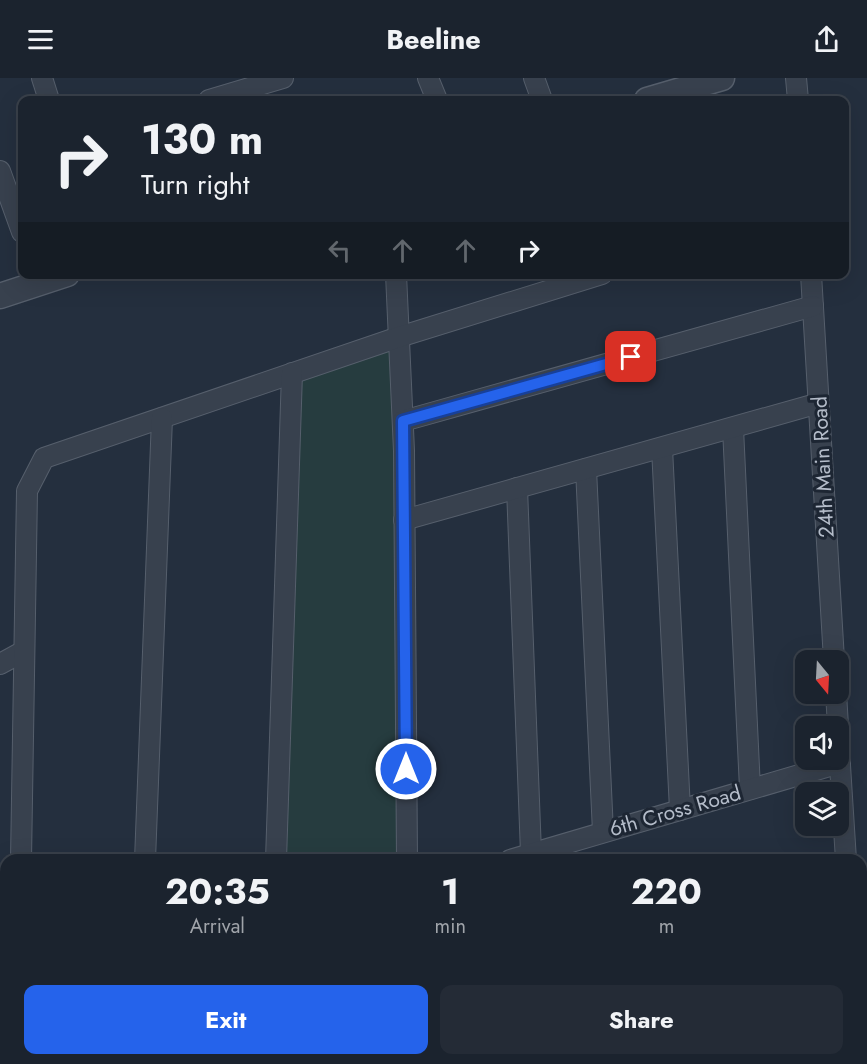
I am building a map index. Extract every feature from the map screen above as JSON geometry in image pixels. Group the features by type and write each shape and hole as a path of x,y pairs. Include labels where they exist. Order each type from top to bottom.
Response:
{"street":[{"path":"42,78 48,96"},
{"path":"222,96 283,78"},
{"path":"428,78 435,96"},
{"path":"534,78 541,96"},
{"path":"655,96 678,84 722,78"},
{"path":"796,78 798,96"},
{"path":"0,171 18,221"},
{"path":"0,296 40,279"},
{"path":"396,279 405,520 407,854"},
{"path":"21,854 27,490 44,458 399,337 586,279"},
{"name":"24th Main Road","path":"811,279 833,650"},
{"path":"403,421 813,306"},
{"path":"276,854 292,373"},
{"path":"405,520 819,403"},
{"path":"145,854 162,418"},
{"path":"733,428 750,789"},
{"path":"662,448 680,810"},
{"path":"586,469 603,832"},
{"path":"517,488 531,853"},
{"path":"0,664 24,651"},
{"name":"6th Cross Road","path":"528,854 816,770"},
{"path":"840,770 846,854"}],"green space":[{"path":"397,332 406,854 267,854 287,368"}],"route":[{"path":"406,769 403,421 631,357"}]}
